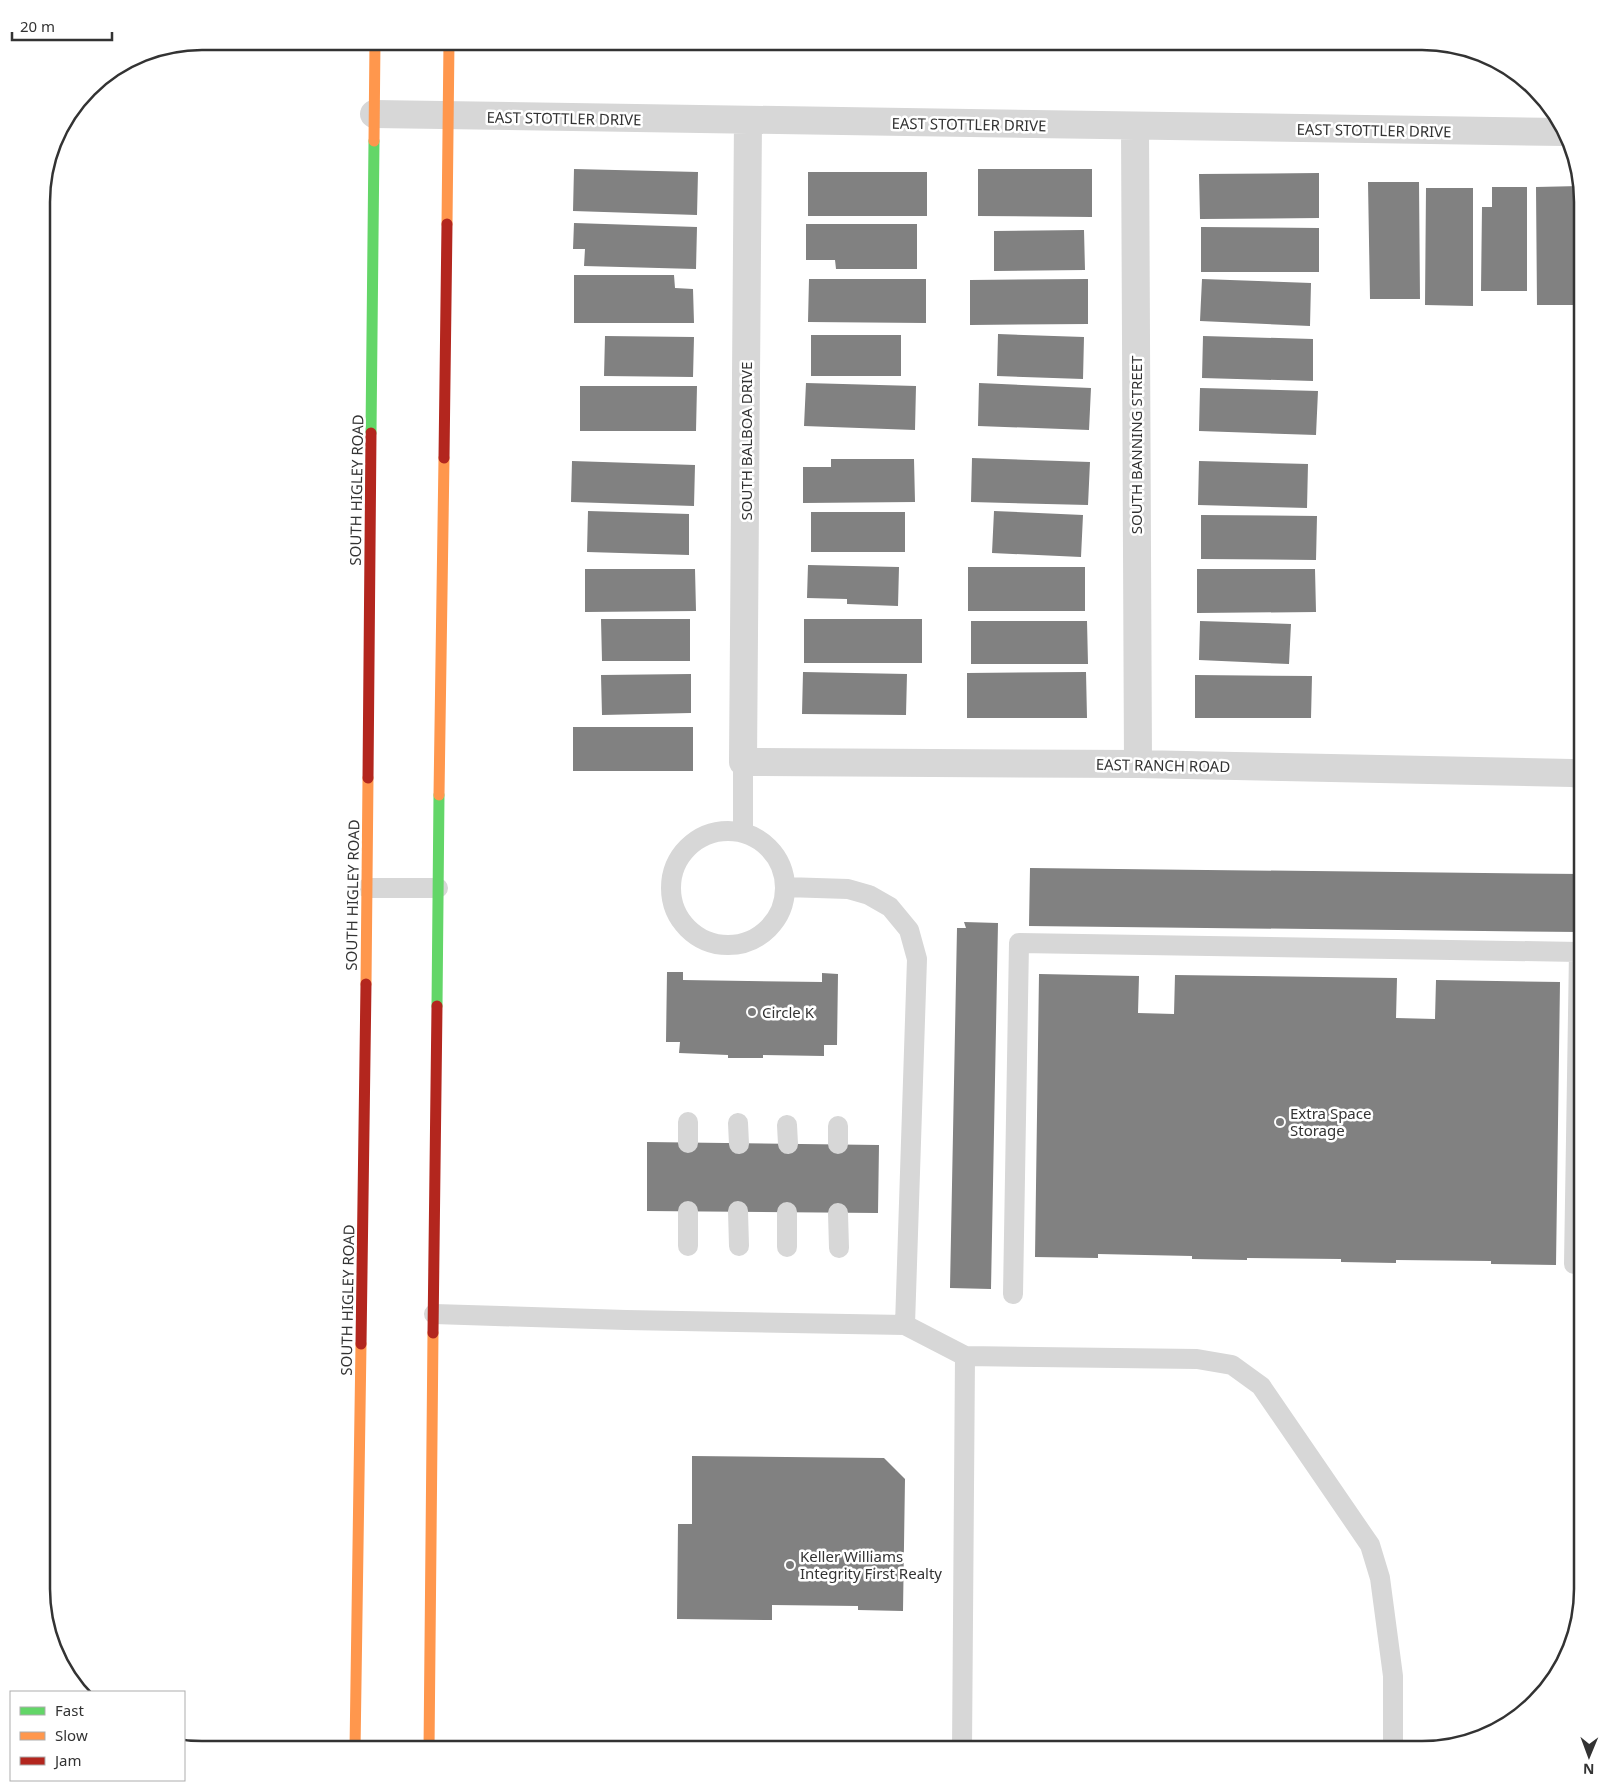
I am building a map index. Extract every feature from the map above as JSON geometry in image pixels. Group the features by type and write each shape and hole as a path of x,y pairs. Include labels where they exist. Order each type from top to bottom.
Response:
{"main road":[{"name":"SOUTH HIGLEY ROAD","path":"356,1741 375,50"},
{"path":"429,1741 449,50"}],"street":[{"name":"EAST STOTTLER DRIVE","path":"374,114 1557,132"},
{"name":"SOUTH BALBOA DRIVE","path":"743,762 748,120"},
{"name":"SOUTH BANNING STREET","path":"1135,127 1138,764"},
{"name":"EAST RANCH ROAD","path":"743,762 1138,764 1574,774"}],"lane":[{"path":"743,762 743,833"},
{"path":"725,832 743,833 760,841 773,854 782,869 785,887 782,905 775,921 762,934 745,943 728,945 708,942 691,932 678,918 672,899 671,880 677,861 690,846 706,836 725,832"},
{"path":"785,887 848,889 869,895 890,907 909,930 917,960 906,1325"},
{"path":"367,888 438,888"},
{"path":"1014,1294 1019,944 1574,952"},
{"path":"688,1122 688,1143"},
{"path":"738,1123 738,1144"},
{"path":"688,1211 688,1246"},
{"path":"738,1211 739,1246"},
{"path":"787,1212 787,1247"},
{"path":"838,1212 839,1248"},
{"path":"434,1314 906,1325 965,1356 1197,1359 1232,1365 1261,1386 1370,1545 1380,1578 1393,1676 1394,1741"},
{"path":"962,1741 965,1356"}],"building":[{"path":"574,169 698,172 697,215 573,211"},
{"path":"978,169 1092,169 1092,217 978,216"},
{"path":"808,172 927,172 927,216 808,216"},
{"path":"1319,173 1319,218 1200,219 1199,174"},
{"path":"1368,182 1419,182 1420,299 1370,299"},
{"path":"1573,186 1574,305 1537,305 1536,187"},
{"path":"1492,187 1527,187 1527,291 1481,291 1482,207 1492,207"},
{"path":"1426,188 1473,188 1473,306 1425,305"},
{"path":"574,223 697,227 696,269 584,266 585,249 573,249"},
{"path":"806,224 917,224 917,269 836,269 835,260 806,260"},
{"path":"1201,227 1319,228 1319,272 1201,272"},
{"path":"1084,230 1085,270 994,271 994,231"},
{"path":"574,275 674,275 675,288 693,289 694,323 574,323"},
{"path":"809,279 926,279 926,323 808,322"},
{"path":"1088,279 1088,324 970,325 970,280"},
{"path":"1202,279 1311,283 1310,326 1200,321"},
{"path":"998,334 1084,337 1083,379 997,376"},
{"path":"811,335 901,335 901,376 811,376"},
{"path":"605,336 694,337 693,377 604,376"},
{"path":"1203,336 1313,339 1313,381 1202,378"},
{"path":"806,383 916,386 915,430 804,426"},
{"path":"979,383 1091,388 1089,430 978,426"},
{"path":"580,386 697,386 696,431 580,431"},
{"path":"1200,388 1318,391 1316,435 1199,431"},
{"path":"972,458 1090,462 1088,505 971,502"},
{"path":"831,459 914,459 915,502 803,503 803,467 831,467"},
{"path":"572,461 695,465 694,506 571,502"},
{"path":"1199,461 1308,464 1307,508 1198,505"},
{"path":"588,511 689,514 689,555 587,552"},
{"path":"994,511 1083,515 1081,557 992,553"},
{"path":"811,512 905,512 905,552 811,552"},
{"path":"1201,515 1317,516 1316,560 1201,559"},
{"path":"808,565 899,567 898,606 847,604 847,599 807,598"},
{"path":"968,567 1085,567 1085,611 968,611"},
{"path":"585,569 695,569 696,611 585,612"},
{"path":"1197,569 1315,569 1316,612 1197,613"},
{"path":"601,619 690,619 690,661 602,661"},
{"path":"804,619 922,619 922,663 804,663"},
{"path":"971,621 1087,621 1088,664 971,664"},
{"path":"1200,621 1291,624 1289,664 1199,660"},
{"path":"803,672 907,674 906,715 802,714"},
{"path":"1086,672 1087,718 967,718 967,673"},
{"path":"691,674 691,713 602,715 601,675"},
{"path":"1195,675 1312,676 1311,718 1195,718"},
{"path":"573,727 693,727 693,771 573,771"},
{"path":"1030,868 1574,874 1574,932 1029,926"},
{"path":"964,922 998,923 991,1289 950,1288 957,928 966,928"},
{"name":"Circle K","path":"667,972 683,972 683,980 822,982 822,973 838,974 837,1045 824,1045 824,1056 763,1055 763,1058 728,1058 728,1055 679,1053 680,1042 666,1042"},
{"path":"1039,974 1139,976 1138,1013 1174,1014 1175,975 1397,978 1396,1018 1435,1019 1436,980 1560,982 1556,1265 1491,1264 1491,1261 1396,1260 1396,1263 1341,1262 1341,1259 1192,1259 1192,1256 1098,1254 1098,1258 1035,1257"},
{"path":"647,1142 879,1145 878,1213 647,1211"},
{"name":"Keller Williams Integrity First Realty","path":"692,1456 884,1458 905,1479 903,1611 858,1610 858,1606 772,1605 772,1620 677,1619 678,1524 692,1524"}],"traffic: fast":[{"path":"371,433 374,141"},
{"path":"437,1006 439,795"}],"traffic: slow":[{"path":"374,141 375,50"},
{"path":"447,224 449,50"},
{"path":"439,795 444,458"},
{"path":"366,984 368,778"},
{"path":"429,1741 433,1333"},
{"path":"355,1741 361,1344"}],"traffic: jam":[{"path":"444,458 447,224"},
{"path":"368,778 371,433"},
{"path":"361,1344 366,984"},
{"path":"433,1333 437,1006"}],"place":[{"name":"Circle K","path":"752,1012"},
{"name":"Extra Space Storage","path":"1280,1122"},
{"name":"Keller Williams Integrity First Realty","path":"790,1565"}]}
